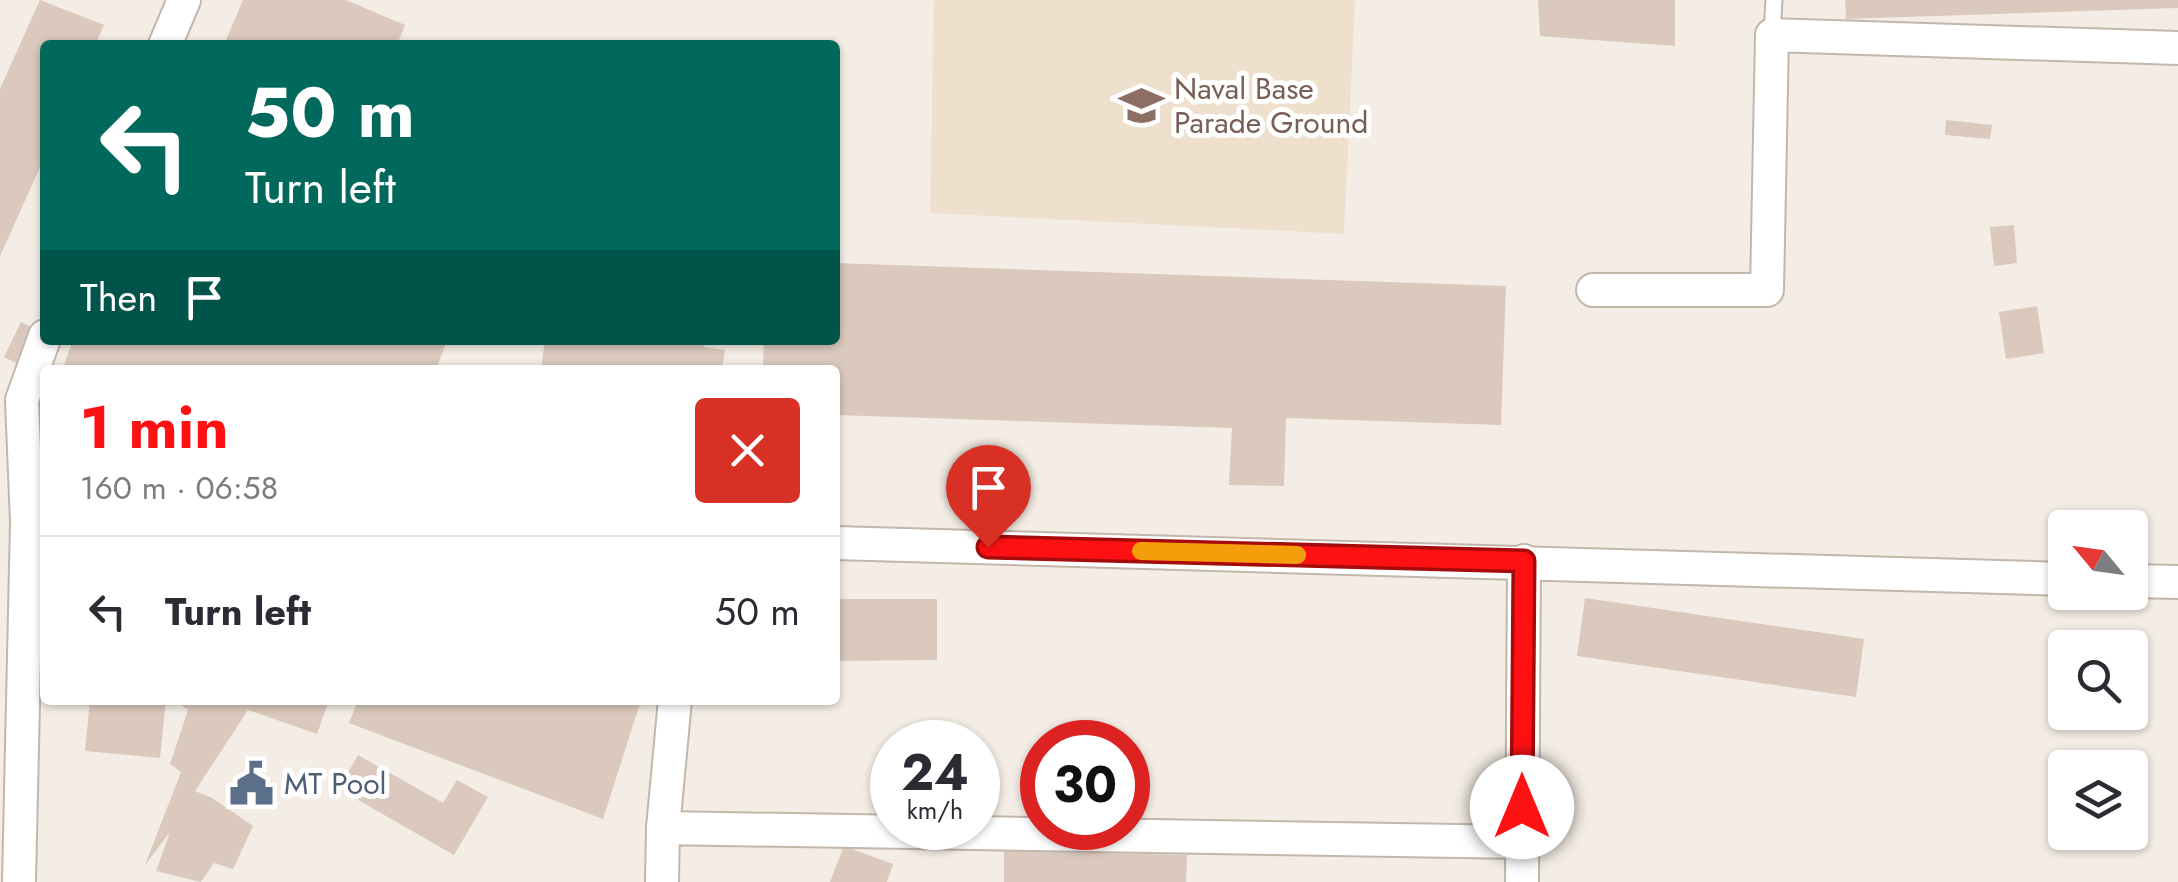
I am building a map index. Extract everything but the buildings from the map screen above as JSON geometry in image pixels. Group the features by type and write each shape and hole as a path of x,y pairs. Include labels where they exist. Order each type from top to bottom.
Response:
{"street":[{"path":"167,40 184,0"},
{"path":"1592,290 1767,290 1772,35 2178,48"},
{"path":"18,882 24,523 22,400 42,345"},
{"path":"840,543 2048,578"},
{"path":"1522,882 1524,561"},
{"path":"2148,581 2178,582"},
{"path":"662,882 675,705"},
{"path":"664,828 1522,842"}],"lane":[{"path":"1772,35 1774,0"}],"shaded area":[{"name":"Naval Base Parade Ground","path":"934,0 1355,0 1344,234 930,213"}],"slow traffic":[{"path":"1141,551 1297,555"}],"place":[{"name":"Naval Base Parade Ground","path":"1141,106"},
{"name":"MT Pool","path":"251,784"}],"route":[{"path":"988,547 1524,561 1522,807"}]}
